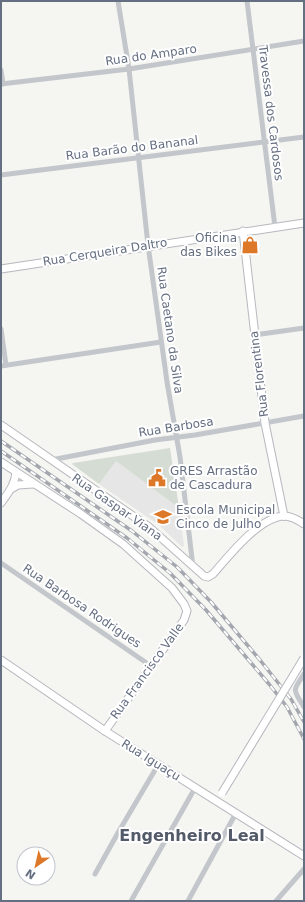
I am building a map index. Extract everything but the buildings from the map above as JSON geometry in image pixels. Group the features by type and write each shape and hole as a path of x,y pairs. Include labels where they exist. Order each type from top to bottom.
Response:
{"main road":[{"name":"Rua Cerqueira Daltro","path":"1,269 148,245 304,223"},
{"name":"Rua Florentina","path":"243,231 264,423 284,516"},
{"name":"Rua Gaspar Viana","path":"1,425 149,527 204,576 210,576 250,533 265,523 284,516"},
{"path":"1,462 34,484"},
{"path":"1,503 11,490 16,472"},
{"path":"11,490 18,485 34,484"},
{"name":"Rua Francisco Valle","path":"34,484 81,514 123,544 172,588 184,604 187,611 184,620 104,731"},
{"path":"284,516 293,518 304,524"},
{"path":"217,801 304,658"},
{"name":"Rua Iguaçu","path":"1,660 104,731 304,856"}],"street":[{"name":"Rua Caetano da Silva","path":"118,1 129,69 148,245 161,342 177,437 193,567"},
{"name":"Travessa dos Cardosos","path":"247,1 275,227"},
{"name":"Rua do Amparo","path":"2,84 129,69 304,41"},
{"path":"1,70 2,84"},
{"name":"Rua Barão do Bananal","path":"1,175 304,137"},
{"path":"254,335 304,328"},
{"path":"1,329 4,366 161,342"},
{"name":"Rua Barbosa","path":"51,460 304,416"},
{"name":"Rua Barbosa Rodrigues","path":"1,563 151,666"},
{"path":"304,674 295,688 295,693 304,707"},
{"path":"95,874 119,830 158,765"},
{"path":"131,901 195,788"},
{"path":"188,901 236,813"},
{"path":"276,901 304,868"}],"shaded area":[{"name":"GRES Arrastão de Cascadura","path":"170,448 179,508 116,461 99,484 72,464 73,463"},
{"name":"Escola Municipal Cinco de Julho","path":"116,461 179,508 184,546 182,547 159,525 99,484"}],"railway":[{"path":"1,441 132,531 177,567 211,602 260,660 291,699 304,722"},
{"path":"1,451 127,538 170,573 206,610 269,684 287,707 304,739"}],"place":[{"name":"Oficina das Bikes","path":"250,245"},
{"name":"GRES Arrastão de Cascadura","path":"157,478"},
{"name":"Escola Municipal Cinco de Julho","path":"163,517"}],"district":[{"name":"Engenheiro Leal","path":"192,835"}]}
